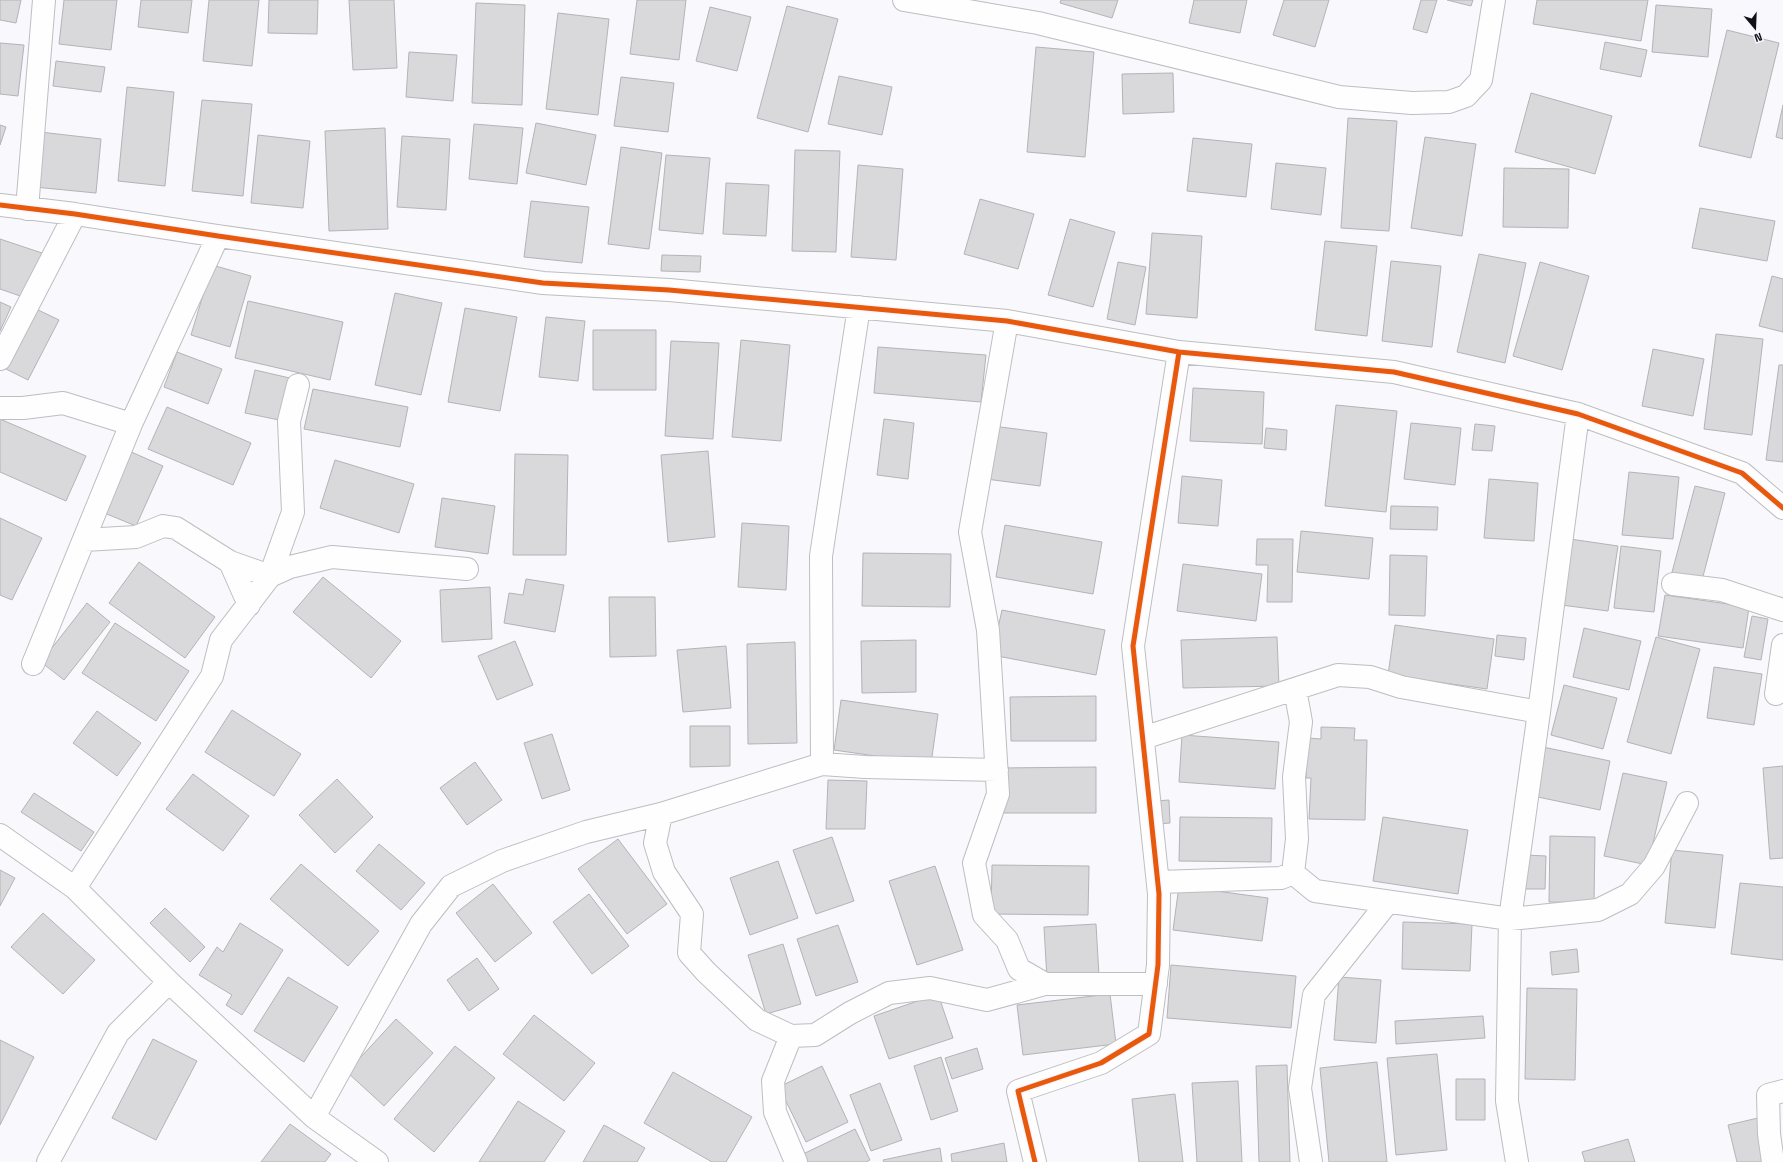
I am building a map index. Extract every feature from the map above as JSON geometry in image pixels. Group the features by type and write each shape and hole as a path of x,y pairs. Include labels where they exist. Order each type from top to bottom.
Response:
{"street":[{"path":"28,209 44,0"},
{"path":"904,0 1038,23 1339,97 1412,103 1448,102 1466,96 1481,80 1494,0"},
{"path":"0,205 75,214 543,283 669,290 1007,321 1179,352 1394,372 1578,414 1742,473 1783,508"},
{"path":"0,359 75,214"},
{"path":"33,664 132,424 218,236"},
{"path":"822,764 821,556 858,307"},
{"path":"1007,321 970,532 988,630 998,794 974,863 984,916 1007,940 1019,969 1045,984"},
{"path":"1036,1162 1018,1091 1101,1062 1149,1034 1158,965 1159,882 1134,646 1179,352"},
{"path":"75,888 212,676 221,640 270,576 293,512 289,421 298,384"},
{"path":"0,408 23,408 63,403 132,424"},
{"path":"1517,1162 1507,1101 1510,919 1578,414"},
{"path":"84,540 136,537 163,526 176,528 230,562 270,576 290,567 332,557 467,569"},
{"path":"230,562 248,605"},
{"path":"1673,584 1722,590 1783,610"},
{"path":"1776,694 1783,646"},
{"path":"1143,738 1338,675 1370,677 1401,687 1539,712"},
{"path":"1293,873 1297,838 1294,777 1301,722 1295,690"},
{"path":"314,1117 420,924 451,886 502,861 586,832 661,814 822,764 865,767 997,770"},
{"path":"1293,873 1315,891 1510,919 1598,910 1630,894 1654,866 1687,803"},
{"path":"661,814 655,843 664,872 692,914 689,953 706,972 757,1020 791,1036 815,1035 850,1013 889,993 930,988 987,1000 1045,984 1156,984"},
{"path":"0,835 75,888 169,982 314,1117 377,1162"},
{"path":"1159,882 1281,878 1293,873"},
{"path":"1311,1162 1300,1088 1314,995 1388,902"},
{"path":"48,1162 118,1033 169,982"},
{"path":"791,1036 773,1082 775,1112 796,1162"},
{"path":"1773,1162 1769,1134 1768,1095 1783,1090"}],"building":[{"path":"0,0 21,0 16,23 0,20"},
{"path":"64,0 117,0 111,50 59,44"},
{"path":"141,0 192,0 188,33 138,27"},
{"path":"209,0 259,0 252,66 203,61"},
{"path":"269,0 318,0 317,34 268,33"},
{"path":"349,0 394,0 397,68 353,70"},
{"path":"637,0 686,0 679,60 630,54"},
{"path":"1061,0 1118,0 1112,18 1060,3"},
{"path":"1194,0 1247,0 1240,33 1189,23"},
{"path":"1284,0 1329,0 1315,47 1273,35"},
{"path":"1421,0 1437,0 1427,33 1413,29"},
{"path":"1447,0 1473,0 1471,6"},
{"path":"1537,0 1648,0 1641,41 1533,24"},
{"path":"476,3 525,5 522,105 472,103"},
{"path":"1656,5 1712,9 1708,57 1652,52"},
{"path":"787,6 838,19 808,132 757,118"},
{"path":"710,7 751,17 737,71 696,61"},
{"path":"558,13 609,19 598,115 546,109"},
{"path":"1727,30 1779,43 1751,158 1699,146"},
{"path":"1605,42 1647,50 1641,77 1600,69"},
{"path":"0,43 24,45 18,96 0,94"},
{"path":"1036,47 1094,52 1085,157 1027,152"},
{"path":"409,52 457,55 453,101 406,97"},
{"path":"56,61 105,67 101,92 53,86"},
{"path":"1173,73 1174,112 1123,114 1122,74"},
{"path":"839,76 892,87 882,135 828,124"},
{"path":"621,77 674,83 668,132 614,126"},
{"path":"127,87 174,92 165,186 118,181"},
{"path":"1531,93 1612,116 1595,174 1515,152"},
{"path":"202,100 252,104 243,196 192,191"},
{"path":"1783,105 1783,139 1776,137"},
{"path":"1348,118 1397,121 1389,231 1341,228"},
{"path":"536,123 596,135 586,185 526,173"},
{"path":"474,124 523,128 517,184 469,179"},
{"path":"0,125 6,127 0,145"},
{"path":"385,128 388,229 329,231 325,131"},
{"path":"40,132 101,139 96,193 34,187"},
{"path":"258,135 310,141 303,208 251,203"},
{"path":"402,136 450,139 446,210 397,207"},
{"path":"1425,137 1476,144 1462,236 1411,228"},
{"path":"1193,138 1252,144 1246,197 1187,191"},
{"path":"621,147 662,153 649,249 608,244"},
{"path":"795,150 840,151 836,252 792,251"},
{"path":"666,155 710,158 703,234 659,230"},
{"path":"1276,163 1326,168 1321,215 1271,209"},
{"path":"858,165 903,169 896,260 851,257"},
{"path":"1504,168 1569,169 1568,228 1503,227"},
{"path":"726,183 769,185 766,236 723,234"},
{"path":"980,199 1034,214 1018,269 964,254"},
{"path":"531,201 589,207 582,263 524,257"},
{"path":"1700,208 1775,221 1767,261 1692,248"},
{"path":"1070,219 1115,232 1093,307 1048,295"},
{"path":"1152,233 1202,236 1197,318 1146,314"},
{"path":"0,239 42,253 26,298 0,289"},
{"path":"1325,241 1377,246 1367,336 1315,330"},
{"path":"1479,254 1526,263 1505,363 1457,352"},
{"path":"662,255 701,256 700,272 661,271"},
{"path":"1391,261 1441,266 1432,347 1382,341"},
{"path":"1118,262 1146,267 1135,325 1107,319"},
{"path":"1540,262 1589,276 1562,370 1513,356"},
{"path":"212,265 251,276 230,347 191,335"},
{"path":"1772,276 1783,279 1783,332 1759,326"},
{"path":"395,293 442,303 421,395 375,385"},
{"path":"248,301 343,322 330,380 235,358"},
{"path":"0,302 11,307 0,331"},
{"path":"32,307 59,320 28,380 2,367"},
{"path":"465,308 517,317 500,411 448,402"},
{"path":"546,317 585,321 578,381 539,377"},
{"path":"593,330 656,330 656,390 593,390"},
{"path":"1716,334 1763,339 1752,435 1704,429"},
{"path":"741,340 790,345 781,441 732,437"},
{"path":"671,341 719,343 713,439 665,436"},
{"path":"878,347 986,355 981,402 874,393"},
{"path":"1653,349 1704,359 1693,416 1642,406"},
{"path":"177,352 222,369 208,404 164,387"},
{"path":"1779,365 1783,365 1783,462 1766,460"},
{"path":"255,370 294,379 284,421 245,413"},
{"path":"1193,388 1264,392 1262,444 1190,441"},
{"path":"313,389 408,407 400,447 304,429"},
{"path":"1336,405 1397,411 1386,512 1325,506"},
{"path":"167,407 251,443 233,485 148,449"},
{"path":"0,419 86,456 66,501 0,472"},
{"path":"884,419 914,423 908,479 877,475"},
{"path":"1411,423 1461,428 1455,485 1404,479"},
{"path":"1475,424 1495,426 1492,451 1472,450"},
{"path":"993,426 1047,433 1040,486 986,479"},
{"path":"1266,428 1287,430 1286,450 1264,448"},
{"path":"129,451 163,466 136,526 102,512"},
{"path":"708,451 715,537 668,542 661,455"},
{"path":"515,454 568,455 566,555 513,555"},
{"path":"335,460 414,484 399,533 320,508"},
{"path":"1629,472 1679,477 1673,539 1622,535"},
{"path":"1182,476 1222,480 1218,526 1178,523"},
{"path":"1489,479 1538,483 1534,541 1484,538"},
{"path":"1695,486 1725,493 1701,584 1671,576"},
{"path":"442,498 495,506 488,554 435,547"},
{"path":"1391,506 1438,507 1437,530 1390,529"},
{"path":"0,518 42,538 12,600 0,595"},
{"path":"742,523 789,526 786,590 738,587"},
{"path":"1005,525 1102,542 1093,594 996,577"},
{"path":"1301,531 1373,538 1369,579 1297,572"},
{"path":"1257,539 1293,539 1292,602 1267,602 1268,565 1256,565"},
{"path":"1570,539 1618,546 1608,611 1561,605"},
{"path":"1621,546 1661,551 1654,612 1614,608"},
{"path":"863,553 951,554 950,607 862,606"},
{"path":"1390,555 1427,556 1425,616 1389,615"},
{"path":"139,562 215,617 185,658 109,603"},
{"path":"1183,564 1262,574 1256,621 1177,611"},
{"path":"323,577 401,641 371,678 293,612"},
{"path":"526,579 564,585 555,632 504,623 509,593 523,595"},
{"path":"490,587 492,639 442,642 440,590"},
{"path":"1665,595 1749,607 1743,648 1658,636"},
{"path":"609,597 655,597 656,656 610,657"},
{"path":"87,603 110,622 64,680 41,662"},
{"path":"1002,610 1105,630 1096,675 992,655"},
{"path":"1752,616 1768,619 1761,660 1744,657"},
{"path":"115,623 189,671 156,721 82,673"},
{"path":"1395,625 1494,639 1487,689 1388,675"},
{"path":"1584,628 1641,641 1629,690 1573,677"},
{"path":"1497,635 1526,638 1524,660 1495,656"},
{"path":"1277,637 1279,686 1183,688 1181,640"},
{"path":"1656,637 1700,649 1671,754 1627,742"},
{"path":"916,640 916,692 862,693 861,641"},
{"path":"515,641 533,685 497,700 478,656"},
{"path":"795,642 797,743 748,744 747,644"},
{"path":"726,646 731,708 683,712 677,650"},
{"path":"1714,667 1762,674 1754,725 1707,718"},
{"path":"1564,685 1617,698 1603,749 1551,735"},
{"path":"1096,696 1096,741 1011,741 1010,697"},
{"path":"841,700 938,714 931,764 834,750"},
{"path":"232,710 301,754 274,796 205,752"},
{"path":"97,711 141,743 117,776 73,743"},
{"path":"690,726 730,726 730,766 690,767"},
{"path":"1321,727 1355,728 1354,740 1367,740 1365,820 1309,819 1311,778 1306,778 1308,738 1321,739"},
{"path":"552,734 570,790 542,799 524,743"},
{"path":"1182,735 1279,742 1275,789 1179,782"},
{"path":"1543,747 1610,761 1600,810 1533,796"},
{"path":"475,762 502,800 467,825 440,788"},
{"path":"1783,766 1783,858 1770,859 1763,768"},
{"path":"1096,767 1096,813 1002,813 1001,768"},
{"path":"1623,773 1667,782 1648,865 1604,856"},
{"path":"193,774 249,816 223,851 166,809"},
{"path":"337,779 373,817 335,853 299,815"},
{"path":"828,780 867,781 865,829 826,829"},
{"path":"34,793 94,832 81,851 21,812"},
{"path":"1169,800 1170,823 1158,824 1156,801"},
{"path":"1180,817 1272,818 1271,862 1179,861"},
{"path":"1383,817 1468,830 1458,894 1373,881"},
{"path":"1550,836 1595,837 1594,903 1549,902"},
{"path":"832,837 854,901 816,914 793,850"},
{"path":"618,839 667,904 627,934 578,869"},
{"path":"379,844 425,883 401,910 356,871"},
{"path":"1672,850 1723,855 1715,928 1665,923"},
{"path":"1525,855 1546,856 1545,889 1524,889"},
{"path":"778,861 798,918 750,935 730,878"},
{"path":"301,864 379,931 348,966 270,899"},
{"path":"992,865 1089,866 1088,915 991,914"},
{"path":"935,866 963,950 917,965 889,881"},
{"path":"0,870 15,878 0,906"},
{"path":"1740,883 1783,887 1783,960 1731,954"},
{"path":"493,884 532,933 495,962 456,913"},
{"path":"1179,886 1268,898 1262,941 1173,930"},
{"path":"589,894 629,946 592,974 553,922"},
{"path":"165,908 205,947 190,962 150,923"},
{"path":"43,913 95,960 63,994 11,947"},
{"path":"1403,922 1472,924 1470,971 1402,969"},
{"path":"240,923 283,950 242,1015 226,1005 232,995 199,975 217,947 223,952"},
{"path":"1096,924 1099,976 1047,979 1044,927"},
{"path":"838,925 858,982 816,996 797,939"},
{"path":"783,944 801,1004 766,1014 748,955"},
{"path":"1577,949 1579,972 1552,975 1550,952"},
{"path":"477,958 499,989 469,1011 447,980"},
{"path":"1171,965 1296,976 1291,1028 1167,1018"},
{"path":"288,977 338,1007 304,1062 254,1031"},
{"path":"1339,977 1381,980 1376,1043 1334,1040"},
{"path":"1527,988 1577,989 1575,1080 1525,1079"},
{"path":"938,994 953,1038 889,1059 874,1016"},
{"path":"1110,994 1116,1044 1023,1055 1017,1005"},
{"path":"534,1015 595,1063 564,1101 503,1054"},
{"path":"1483,1016 1485,1038 1396,1044 1395,1021"},
{"path":"396,1019 433,1053 384,1106 347,1072"},
{"path":"153,1039 197,1061 156,1140 112,1118"},
{"path":"0,1040 34,1057 0,1125"},
{"path":"455,1046 495,1078 434,1152 394,1119"},
{"path":"977,1048 983,1069 952,1079 945,1058"},
{"path":"1437,1054 1447,1150 1396,1155 1387,1058"},
{"path":"941,1057 958,1111 931,1120 914,1066"},
{"path":"1377,1062 1387,1162 1329,1162 1320,1068"},
{"path":"1287,1065 1290,1162 1259,1162 1256,1066"},
{"path":"822,1066 848,1122 806,1142 779,1087"},
{"path":"673,1072 752,1117 726,1162 712,1162 644,1123"},
{"path":"1456,1079 1485,1079 1485,1120 1456,1120"},
{"path":"1238,1081 1242,1162 1197,1162 1192,1083"},
{"path":"880,1083 902,1140 871,1151 850,1095"},
{"path":"1175,1094 1183,1162 1139,1162 1132,1099"},
{"path":"518,1101 565,1131 544,1162 479,1162"},
{"path":"1758,1118 1768,1162 1737,1162 1728,1125"},
{"path":"290,1124 331,1154 325,1162 261,1162"},
{"path":"604,1125 645,1148 637,1162 583,1162"},
{"path":"855,1129 870,1160 866,1162 804,1162 801,1155"},
{"path":"1628,1139 1635,1162 1585,1162 1582,1152"},
{"path":"1004,1143 1007,1162 952,1162 951,1154"},
{"path":"940,1148 942,1162 884,1162 883,1160"}],"cycle path":[{"path":"0,205 75,214 543,283 669,290 1007,321 1179,352 1394,372 1578,414 1742,473 1783,508"},
{"path":"1035,1162 1018,1091 1101,1063 1149,1034 1158,965 1159,894 1133,646 1179,352"}]}
